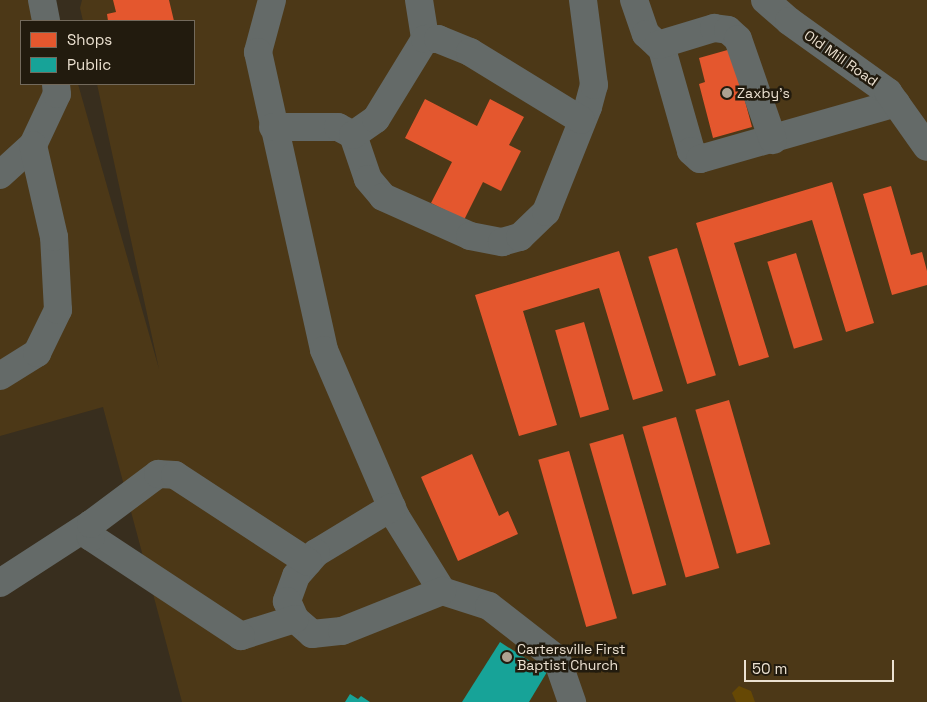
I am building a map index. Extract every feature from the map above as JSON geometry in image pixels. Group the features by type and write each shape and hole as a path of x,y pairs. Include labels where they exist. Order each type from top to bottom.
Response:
{"street":[{"path":"42,0 46,20"},
{"path":"272,0 258,52 324,350 392,507 442,591"},
{"path":"353,135 376,119 425,39 419,0"},
{"path":"273,126 338,126 353,135 368,179 383,197 470,236 502,242 520,237 546,212 594,85 583,0"},
{"path":"634,0 646,34 662,49 691,151 700,159 772,140 896,103"},
{"name":"Old Mill Road","path":"765,0 789,21 860,69 888,92 927,147"},
{"path":"658,45 714,28 728,30 738,39 772,140"},
{"path":"425,39 438,39 470,52 581,120"},
{"path":"0,174 33,145 57,94 56,85"},
{"path":"0,376 37,353 58,310 54,237 33,145"},
{"path":"0,583 91,524 158,474 174,475 308,562"},
{"path":"392,507 316,553 308,562 296,576 287,601 295,619 312,634 342,631 442,591 490,606 557,659 572,702"},
{"path":"91,524 91,537 241,636 295,619"}],"shaded area":[{"path":"0,0 54,0 60,20 20,20 20,85 78,85 159,369 97,85 195,85 195,20 83,20 80,8 82,0 927,0 927,702 182,702 103,407 0,436"},
{"path":"739,686 751,691 755,702 736,702 732,693"}],"building: Shops":[{"path":"113,0 169,0 174,20 108,20 107,14 116,12"},
{"path":"731,49 752,127 713,138 699,84 705,82 699,58"},
{"path":"425,99 477,126 490,99 524,117 509,145 521,151 501,191 483,182 464,220 431,203 452,162 405,138"},
{"path":"832,182 874,323 846,332 812,220 734,243 769,357 739,366 696,223"},
{"path":"891,186 911,255 922,252 927,271 927,285 892,295 863,194"},
{"path":"677,248 716,375 687,384 648,257"},
{"path":"619,251 663,391 633,400 599,288 523,311 557,425 519,436 475,295"},
{"path":"796,253 823,340 794,349 767,262"},
{"path":"584,322 609,409 580,418 555,330"},
{"path":"729,400 770,544 737,554 695,410"},
{"path":"676,417 719,568 686,578 642,427"},
{"path":"623,434 666,585 633,595 589,444"},
{"path":"569,451 617,618 586,627 538,460"},
{"path":"472,454 499,516 508,511 518,534 458,561 421,477"}],"building: Public":[{"name":"Cartersville First Baptist Church","path":"500,642 547,672 529,702 462,702"},
{"path":"350,694 358,699 361,696 370,702 345,702"}],"place":[{"name":"Zaxby's","path":"727,93"},
{"name":"Cartersville First Baptist Church","path":"507,657"}]}
